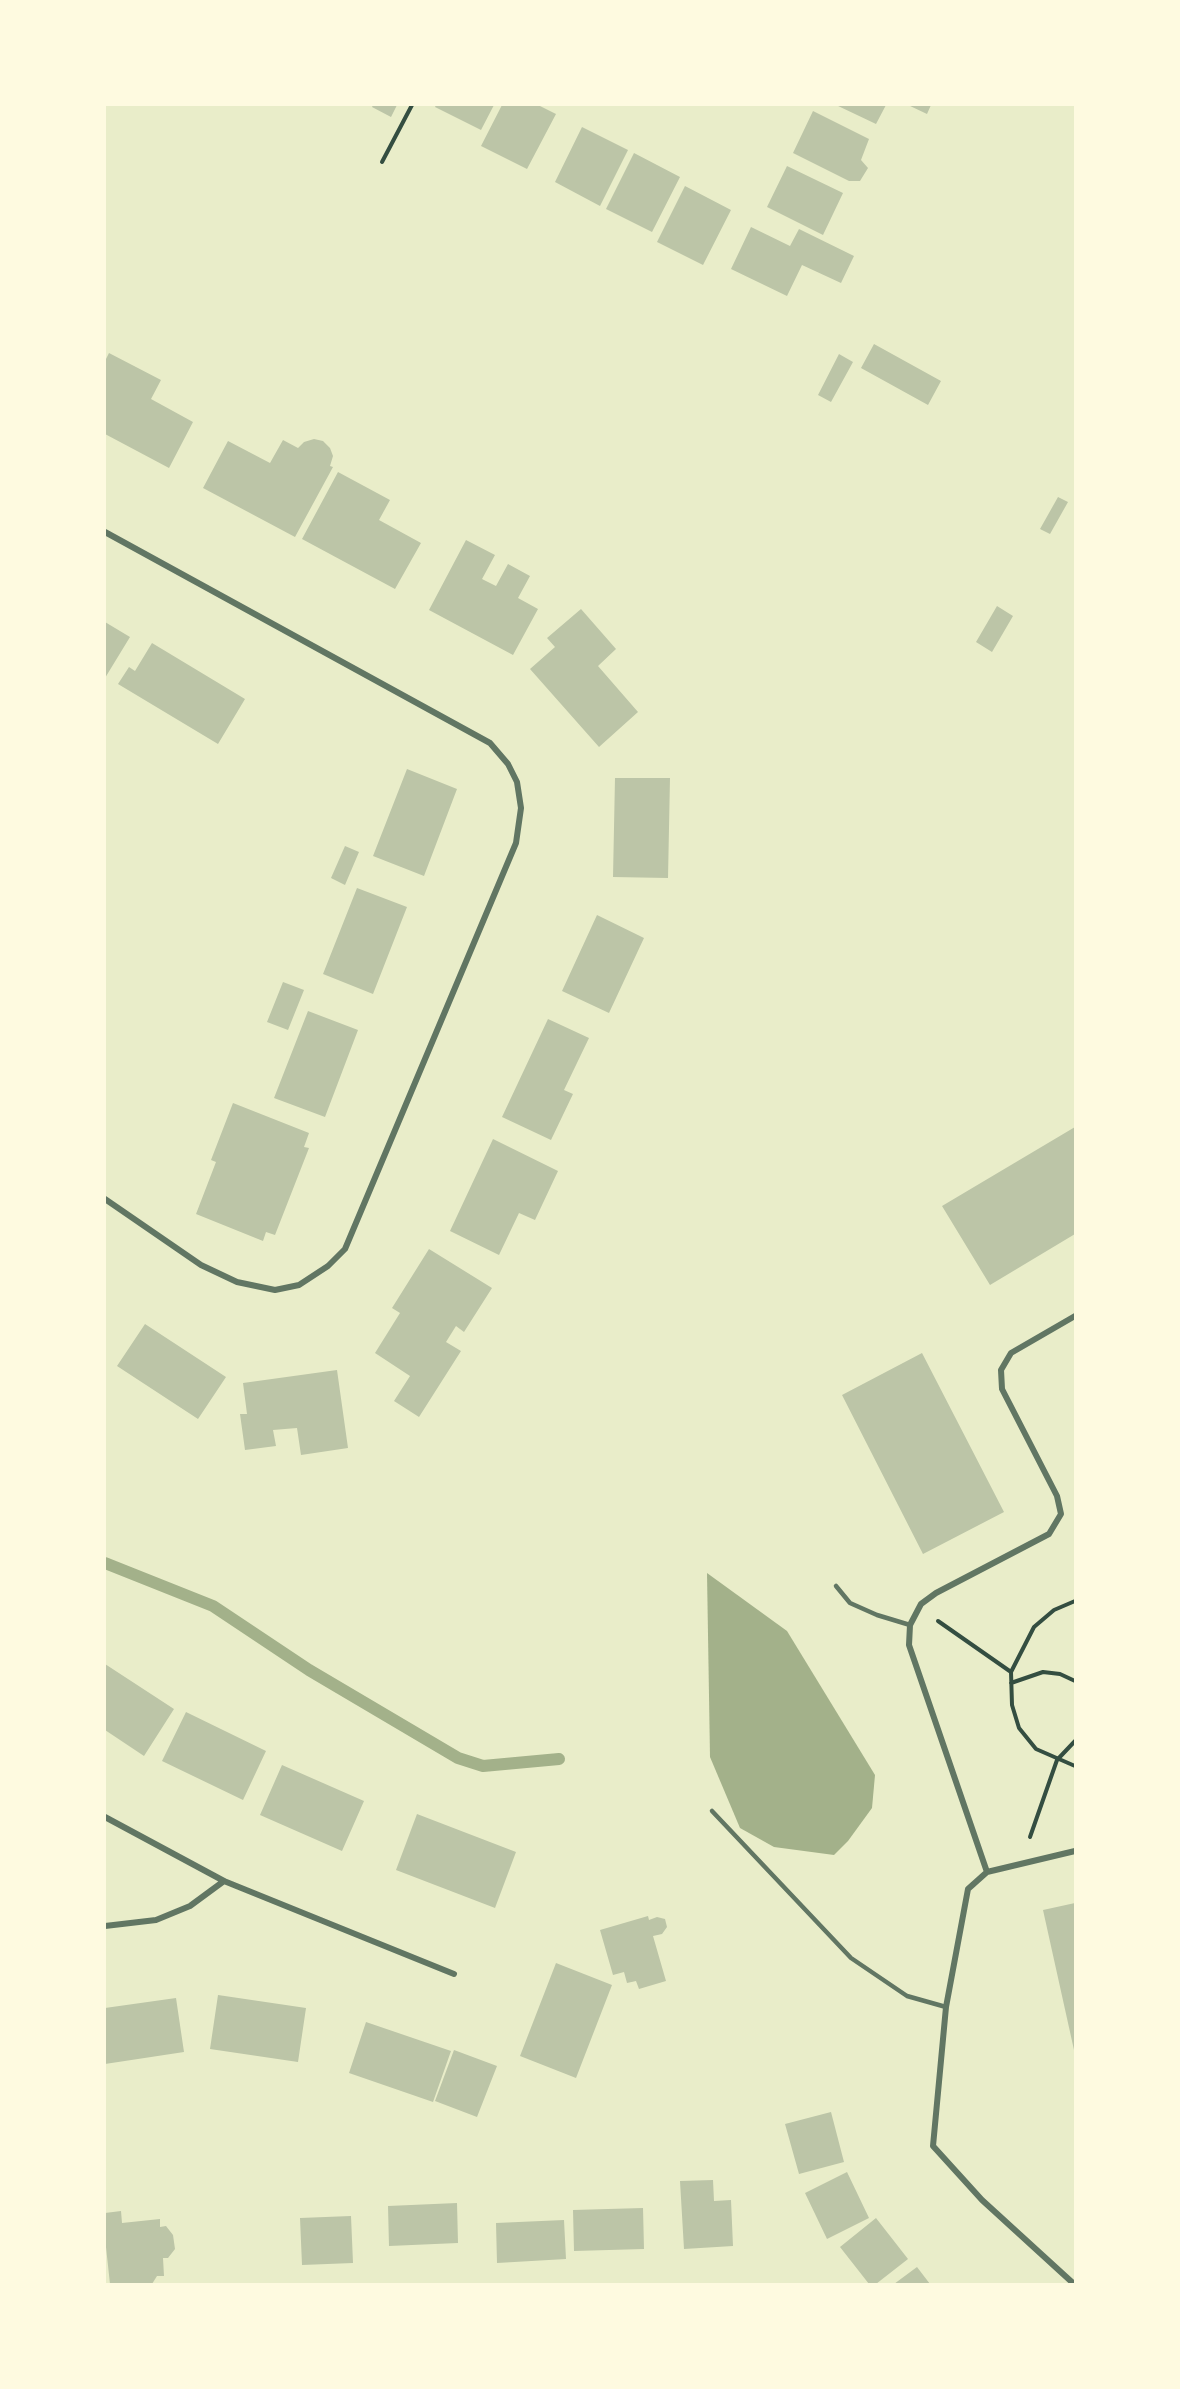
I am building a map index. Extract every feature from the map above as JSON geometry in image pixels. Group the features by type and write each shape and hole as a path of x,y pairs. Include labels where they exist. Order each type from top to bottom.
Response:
{"street":[{"path":"105,532 490,743 508,764 517,782 521,808 516,843 345,1250 328,1266 299,1285 275,1290 237,1282 201,1265 105,1199"},
{"path":"987,1872 909,1645 910,1625 921,1605 936,1593 1049,1534 1061,1514 1058,1496 1002,1389 1001,1370 1011,1353 1075,1316"},
{"path":"105,1817 224,1881 454,1974"},
{"path":"1074,2284 982,2200 933,2146 946,2007 968,1889 987,1872 1075,1851"},
{"path":"105,1926 156,1920 190,1906 224,1881"}],"lane":[{"path":"836,1586 850,1603 910,1625"},
{"path":"712,1811 851,1958 907,1996 946,2007"}],"path":[{"path":"382,162 412,105"},
{"path":"1075,1601 1054,1610 1034,1627 1011,1672 1012,1705 1019,1728 1036,1749 1075,1766"},
{"path":"921,1605 940,1623 1011,1672"},
{"path":"1011,1683 1043,1672 1060,1674 1075,1681"},
{"path":"1034,1860 1029,1839 1057,1760 1075,1741"}],"shaded area":[{"path":"707,1573 787,1631 875,1775 872,1808 848,1841 834,1855 774,1847 740,1828 710,1757"}],"building":[{"path":"373,105 397,105 391,117 372,107"},
{"path":"436,105 494,105 481,130 435,107"},
{"path":"502,105 538,105 556,114 527,169 481,146"},
{"path":"836,105 886,105 876,124"},
{"path":"908,105 931,105 927,114"},
{"path":"813,111 869,139 861,160 868,168 860,181 849,181 793,153"},
{"path":"582,127 628,150 600,206 555,182"},
{"path":"634,153 680,177 652,232 606,209"},
{"path":"787,166 843,193 823,235 767,207"},
{"path":"685,186 731,210 703,265 657,242"},
{"path":"751,227 790,246 799,229 854,256 841,283 802,265 787,296 731,269"},
{"path":"874,344 941,381 928,405 861,368"},
{"path":"109,353 161,380 151,399 193,422 169,468 105,434 105,361"},
{"path":"839,354 853,362 831,402 818,395"},
{"path":"314,439 323,441 330,448 333,456 330,466 333,467 295,537 203,488 228,441 270,463 283,440 298,448 304,442"},
{"path":"338,472 390,500 379,520 421,543 395,589 302,539"},
{"path":"1058,497 1068,502 1050,534 1040,529"},
{"path":"466,540 495,555 482,579 496,586 508,564 530,576 518,598 538,609 513,655 429,610"},
{"path":"997,606 1013,616 992,652 976,642"},
{"path":"581,609 616,649 598,666 638,712 599,747 530,669 555,647 547,638"},
{"path":"105,622 130,637 105,678"},
{"path":"152,643 245,699 218,744 118,684 129,667 135,671"},
{"path":"407,769 457,789 424,876 373,856"},
{"path":"615,778 670,778 668,878 613,877"},
{"path":"345,846 359,852 345,885 331,878"},
{"path":"357,888 407,907 373,994 323,974"},
{"path":"597,915 644,938 609,1013 562,991"},
{"path":"283,982 304,990 288,1030 267,1022"},
{"path":"308,1011 358,1030 325,1117 274,1098"},
{"path":"548,1019 589,1038 564,1090 573,1094 551,1140 502,1117"},
{"path":"233,1103 309,1133 304,1147 309,1148 275,1235 266,1232 263,1241 196,1214 216,1162 211,1160"},
{"path":"1075,1127 1075,1234 990,1285 942,1206"},
{"path":"493,1139 558,1171 535,1220 519,1213 499,1255 450,1231"},
{"path":"429,1249 492,1288 464,1332 456,1326 446,1342 461,1351 419,1417 394,1401 410,1376 375,1353 400,1313 392,1308"},
{"path":"145,1324 226,1377 198,1419 117,1366"},
{"path":"922,1353 1004,1512 923,1554 842,1395"},
{"path":"337,1370 348,1448 301,1455 297,1428 273,1430 276,1446 245,1450 240,1414 247,1414 243,1383"},
{"path":"105,1664 174,1709 144,1756 105,1730"},
{"path":"186,1712 266,1751 243,1800 162,1761"},
{"path":"282,1765 364,1801 342,1851 260,1815"},
{"path":"417,1814 516,1852 495,1908 396,1870"},
{"path":"1075,1903 1075,2050 1074,2050 1043,1910"},
{"path":"648,1916 649,1920 657,1917 665,1919 667,1927 662,1934 653,1936 666,1981 639,1989 636,1981 627,1983 624,1972 613,1975 600,1930"},
{"path":"556,1963 612,1985 576,2078 520,2056"},
{"path":"218,1995 306,2008 298,2062 210,2049"},
{"path":"176,1998 184,2052 105,2064 105,2008"},
{"path":"366,2022 451,2051 433,2102 349,2073"},
{"path":"454,2050 497,2066 477,2117 435,2101"},
{"path":"831,2112 844,2162 799,2174 785,2124"},
{"path":"847,2172 869,2218 827,2239 805,2193"},
{"path":"713,2180 714,2201 731,2200 733,2246 684,2249 680,2181"},
{"path":"457,2203 458,2243 389,2246 388,2206"},
{"path":"643,2208 644,2249 574,2251 573,2210"},
{"path":"121,2211 122,2223 160,2219 160,2227 166,2226 173,2235 175,2249 168,2258 163,2258 164,2276 157,2276 152,2284 110,2284 105,2213"},
{"path":"351,2216 353,2263 302,2265 300,2218"},
{"path":"876,2218 908,2259 876,2284 869,2284 840,2247"},
{"path":"564,2220 566,2259 497,2263 496,2223"},
{"path":"917,2267 930,2284 894,2284"}],"waterway":[{"path":"105,1563 213,1606 309,1670 458,1758 483,1766 559,1759"}]}
